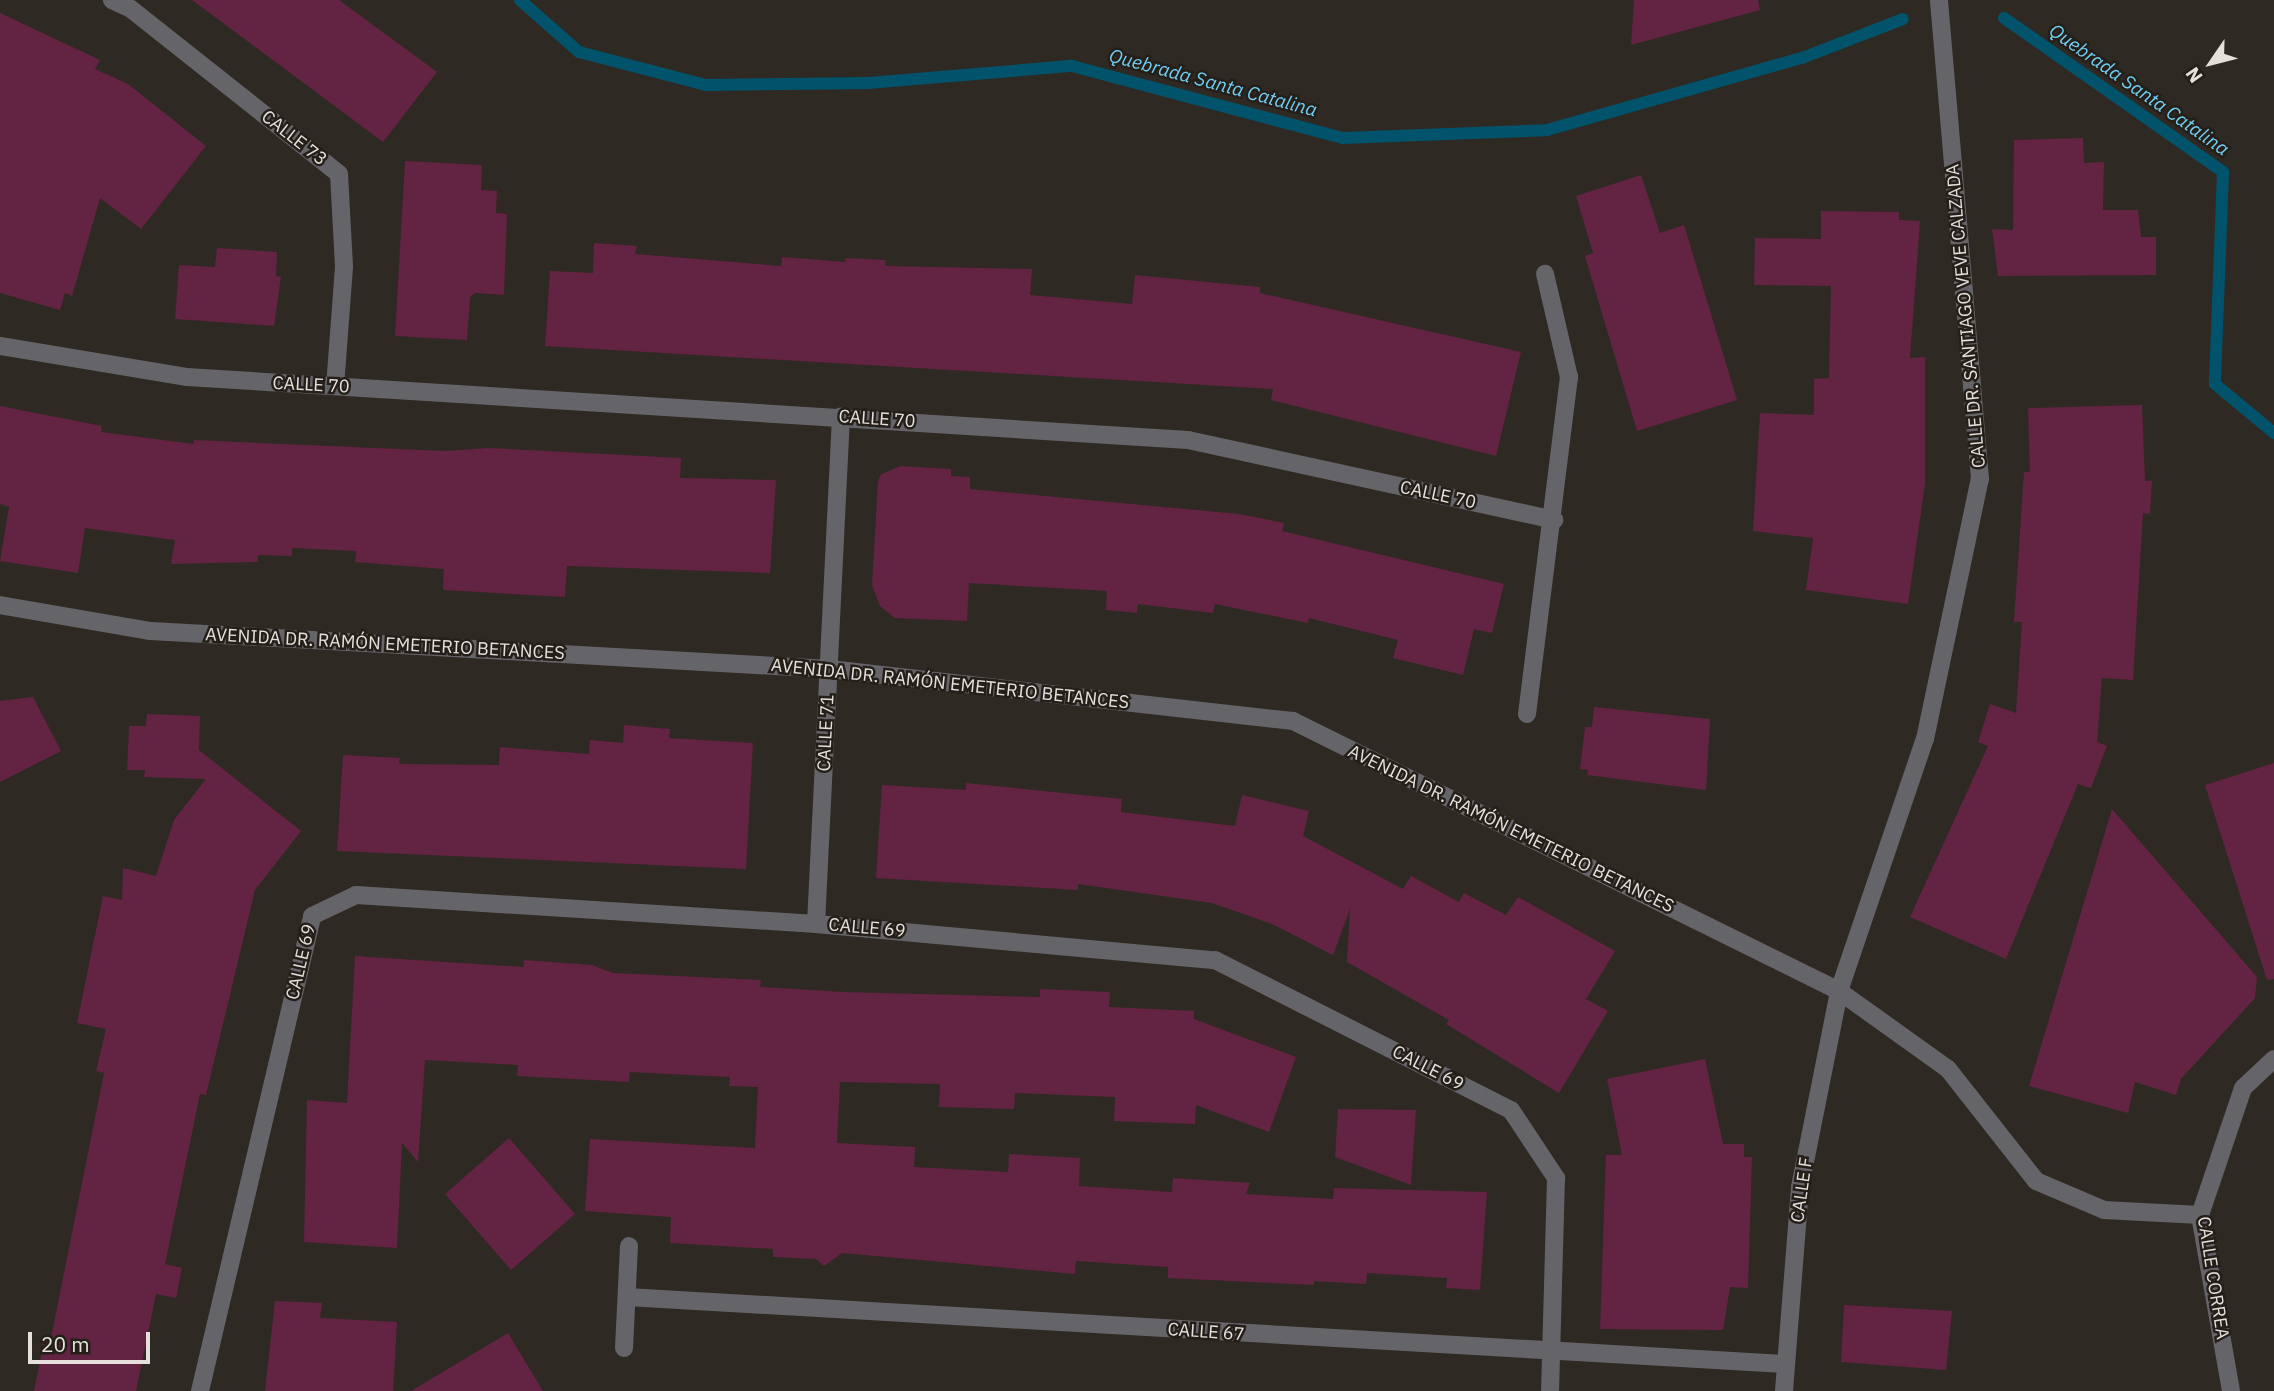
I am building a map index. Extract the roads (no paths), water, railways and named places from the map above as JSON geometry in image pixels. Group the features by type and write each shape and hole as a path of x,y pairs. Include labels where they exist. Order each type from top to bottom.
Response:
{"street":[{"name":"CALLE 73","path":"112,0 131,9 339,174 344,267 335,386"},
{"name":"CALLE DR. SANTIAGO VEVE CALZADA","path":"1839,991 1925,739 1980,479 1939,0"},
{"path":"1527,713 1554,520 1569,377 1545,274"},
{"name":"CALLE 70","path":"0,346 187,377 1188,440 1554,520"},
{"name":"CALLE 71","path":"816,923 841,417"},
{"name":"AVENIDA DR. RAMÓN EMETERIO BETANCES","path":"0,605 151,631 829,669 1293,721 1839,991 1948,1069 2036,1181 2104,1210 2200,1214"},
{"name":"CALLE 69","path":"200,1391 312,916 355,895 816,923 1215,960 1511,1110 1556,1178 1550,1391"},
{"name":"CALLE F","path":"1784,1391 1800,1187 1839,991"},
{"name":"CALLE CORREA","path":"2231,1391 2200,1214 2243,1088 2274,1059"},
{"path":"624,1348 629,1246"},
{"name":"CALLE 67","path":"627,1297 1551,1354 1785,1364"}],"waterway":[{"name":"Quebrada Santa Catalina","path":"520,0 579,52 706,85 868,83 1072,66 1343,138 1547,130 1802,58 1903,19"},
{"name":"Quebrada Santa Catalina","path":"2004,18 2223,172 2215,384 2274,433"}]}
